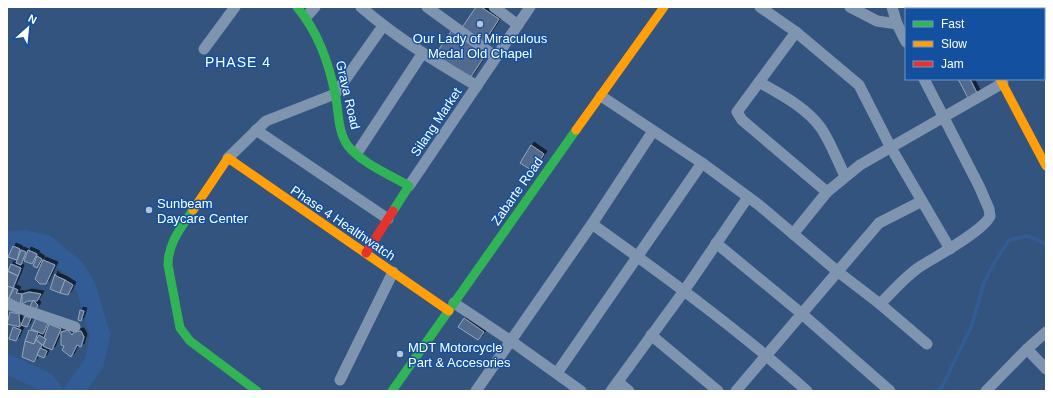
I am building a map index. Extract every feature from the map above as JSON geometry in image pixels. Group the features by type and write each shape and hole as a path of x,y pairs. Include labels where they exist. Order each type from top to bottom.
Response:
{"street":[{"path":"204,49 235,7"},
{"name":"Grava Road","path":"297,7 306,17 325,56 335,94 339,122 344,139 356,153 409,186"},
{"path":"306,17 315,7"},
{"path":"361,7 383,26 422,54 477,86"},
{"path":"427,7 496,58"},
{"path":"494,7 518,25"},
{"name":"Silang Market","path":"366,253 409,186 530,7"},
{"path":"760,7 796,32 859,85 890,146 950,249"},
{"path":"850,7 877,21 897,24"},
{"path":"892,7 897,24 905,40"},
{"name":"Zabarte Road","path":"392,391 601,96 661,8"},
{"path":"257,391 190,341 180,328 168,265 168,255 172,244 226,161 256,130 271,119 335,94 383,26"},
{"path":"796,32 737,112 738,116 827,192"},
{"path":"356,153 422,54"},
{"path":"880,304 909,276 984,224 990,216 989,209 979,186 924,80"},
{"path":"793,234 827,192 844,176 890,146 943,117 1001,81 1046,166"},
{"path":"759,82 810,116 829,142 844,176"},
{"path":"601,96 702,163 748,197 927,344"},
{"path":"256,130 388,219"},
{"path":"476,391 592,224 653,131"},
{"name":"Phase 4 Healthwatch","path":"226,161 393,272 451,307"},
{"path":"557,373 702,163"},
{"path":"629,391 615,387 684,291 748,197"},
{"path":"736,391 879,223 922,201"},
{"path":"592,224 684,291 767,355 807,391"},
{"path":"716,243 802,314 890,391"},
{"path":"340,380 393,272"},
{"path":"7,304 75,327"},
{"path":"451,307 511,340 581,391"},
{"path":"988,390 1027,349 1046,332"},
{"path":"651,335 718,391"},
{"path":"1027,349 1046,369"}],"building":[{"name":"Our Lady of Miraculous Medal Old Chapel","path":"476,7 481,7 499,19 483,44 461,29"},
{"path":"452,30 486,54 470,78 435,55"},
{"path":"959,80 970,80 977,93 968,98"},
{"path":"531,145 544,154 533,171 520,163"},
{"path":"13,246 20,249 17,260 8,257"},
{"path":"21,250 26,252 21,265 16,263"},
{"path":"28,250 37,254 32,264 24,261"},
{"path":"37,256 42,259 37,268 33,266"},
{"path":"43,260 55,265 46,284 40,284 35,279"},
{"path":"11,264 21,268 18,276 8,271"},
{"path":"7,271 18,276 13,288 7,286"},
{"path":"55,274 56,276 65,280 60,293 50,289"},
{"path":"65,280 73,285 68,295 60,293"},
{"path":"7,286 13,288 7,302"},
{"path":"14,288 18,290 16,293 22,294 20,304 9,298"},
{"path":"29,292 41,294 37,301 28,301 22,304 22,294"},
{"path":"33,300 38,305 36,309 29,309"},
{"path":"80,310 84,311 81,321 78,320"},
{"path":"10,312 19,314 20,327 7,324"},
{"path":"25,316 31,318 27,327 21,325"},
{"path":"36,318 48,323 43,334 31,329"},
{"path":"464,318 484,332 478,340 458,327"},
{"path":"49,324 61,329 52,350 43,346"},
{"path":"13,327 21,330 16,341 9,339"},
{"path":"29,330 38,332 34,344 25,341"},
{"path":"68,330 72,335 74,332 81,331 84,337 81,347 77,345 71,357 62,350 64,346 61,345 61,332"},
{"path":"39,335 46,339 43,345 36,340"},
{"path":"36,340 42,345 34,362 22,357 25,341 34,344"},
{"path":"40,348 47,351 44,358 37,355"}],"waterway":[{"path":"938,391 942,387 972,325 984,282 1009,240 1027,236 1046,244"},
{"path":"7,242 25,240 46,245 76,270 86,287 100,335 94,363 74,391"},
{"path":"7,364 44,381 53,391"}],"traffic: fast":[{"path":"297,7 311,26 325,58 335,93 340,127 344,140 348,146 361,158 409,186 393,211"},
{"path":"392,391 576,130"},
{"path":"193,210 176,236 170,250 168,265 180,328 190,341 257,391"}],"traffic: slow":[{"path":"576,130 664,7"},
{"path":"1001,80 1046,166"},
{"path":"193,210 228,158 449,311"}],"traffic: jam":[{"path":"366,253 393,211"}],"place":[{"name":"Our Lady of Miraculous Medal Old Chapel","path":"480,24"},
{"name":"Sunbeam Daycare Center","path":"149,210"},
{"name":"MDT Motorcycle Part & Accesories","path":"400,354"}],"district":[{"name":"PHASE 4","path":"238,62"}]}
